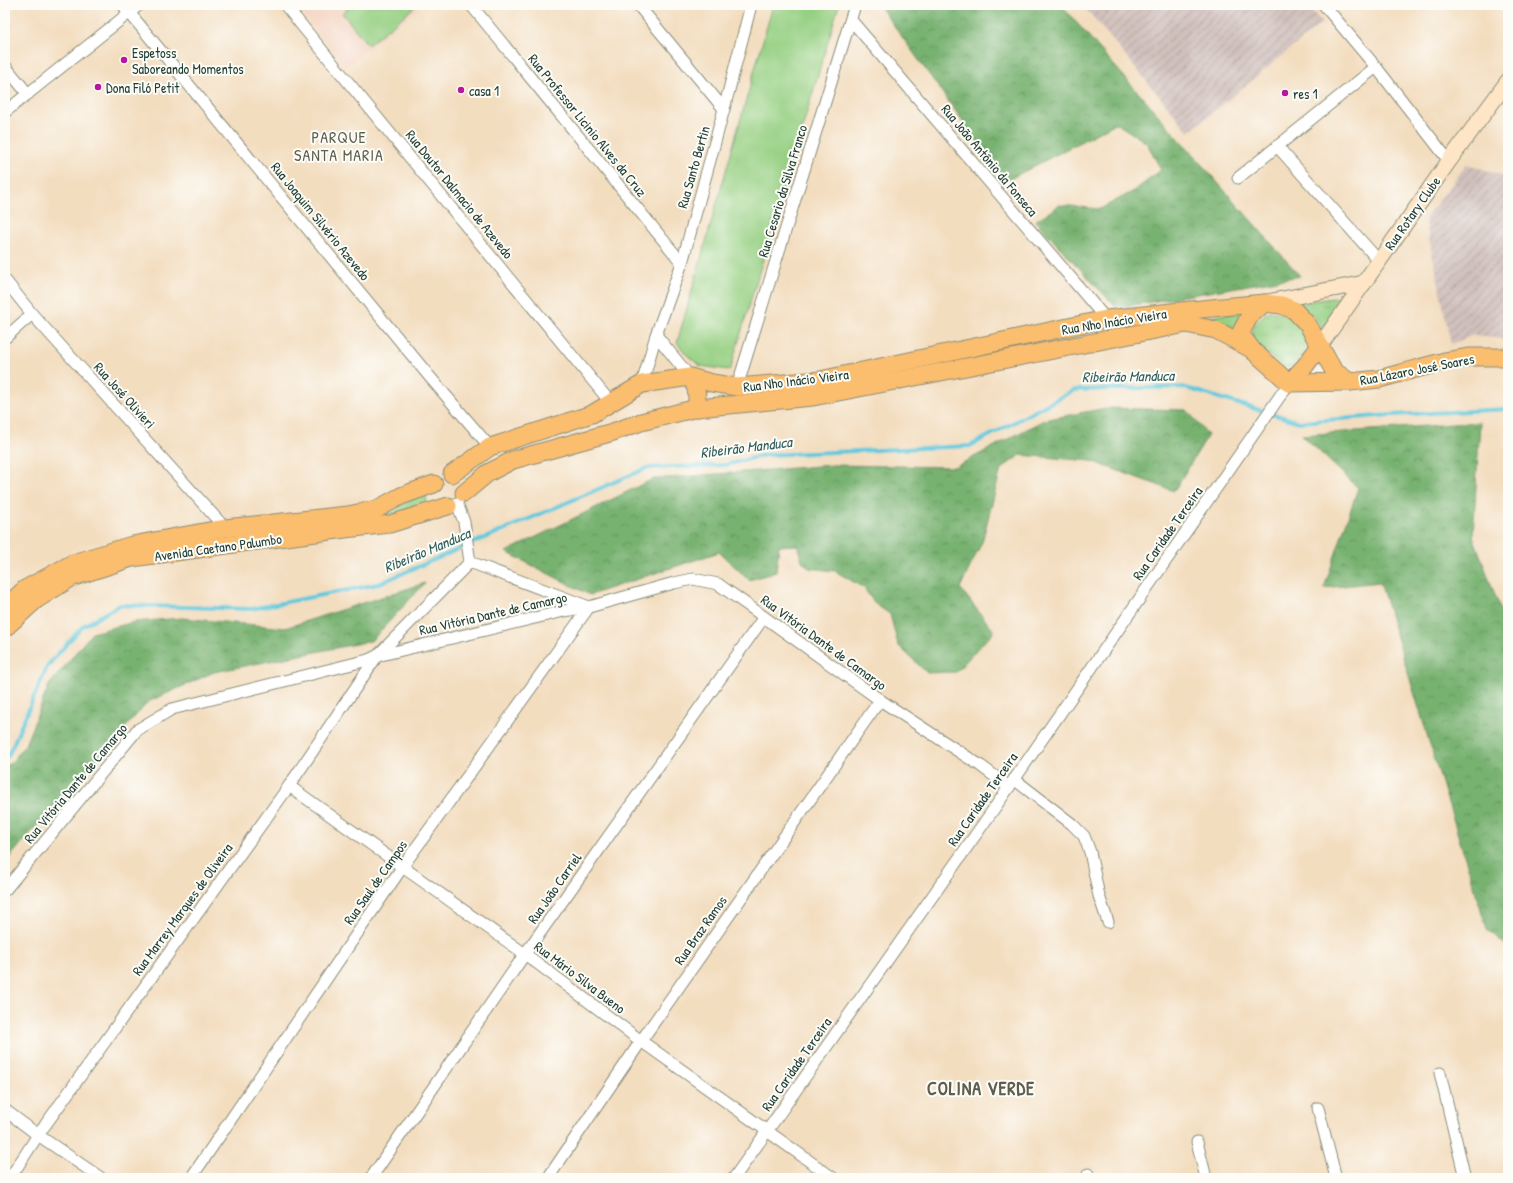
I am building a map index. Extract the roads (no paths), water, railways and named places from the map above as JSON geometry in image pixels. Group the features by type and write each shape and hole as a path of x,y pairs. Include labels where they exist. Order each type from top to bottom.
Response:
{"main road":[{"name":"Rua Rotary Clube","path":"1319,347 1449,161 1508,81"},
{"path":"1183,317 1364,282"},
{"path":"1264,302 1281,305 1294,310 1308,326 1334,371 1350,382"},
{"path":"1264,302 1249,317 1240,334 1251,349 1289,383 1305,366 1319,347"},
{"name":"Rua Nho Inácio Vieira","path":"452,474 490,447 592,414 642,384 690,377 712,384 737,386 820,380 1106,319 1183,317"},
{"name":"Rua Nho Inácio Vieira","path":"456,501 488,473 513,460 613,432 641,422 697,408 813,397 1183,317"},
{"path":"1183,317 1216,330 1251,349"},
{"name":"Rua Lázaro José Soares","path":"1289,383 1350,382 1379,379 1445,361 1470,357 1508,357"},
{"path":"690,377 695,383 697,408"},
{"path":"452,474 457,476 463,483 456,501 441,504 435,498 433,492 434,484 442,475 452,474"},
{"name":"Avenida Caetano Palumbo","path":"5,608 25,589 73,564 132,545 225,528 348,515 377,509 401,496 434,484"},
{"name":"Avenida Caetano Palumbo","path":"5,628 36,600 71,578 132,558 390,524 456,501"}],"street":[{"path":"5,112 28,94 126,9 140,5"},
{"name":"Rua Doutor Dalmacio de Azevedo","path":"285,5 611,403"},
{"name":"Rua Professor Licinio Alves da Cruz","path":"471,5 682,263"},
{"path":"638,5 724,109"},
{"name":"Rua Santo Bertin","path":"642,384 656,335 682,263 751,5"},
{"name":"Rua Cesario da Silva Franco","path":"737,386 855,5"},
{"path":"1324,5 1376,67 1449,161"},
{"name":"Rua Joaquim Silvério Azevedo","path":"126,9 429,376 490,447"},
{"name":"Rua João Antônio da Fonseca","path":"851,20 1106,319"},
{"path":"5,66 28,94"},
{"path":"1238,178 1376,67"},
{"path":"1277,146 1379,261"},
{"name":"Rua José Olivieri","path":"5,280 32,314 225,528"},
{"path":"5,338 32,314"},
{"path":"656,335 690,377"},
{"name":"Rua Caridade Terceira","path":"734,1178 1012,783 1289,383"},
{"path":"456,501 464,522 469,557 589,607"},
{"name":"Rua Marrey Marques de Oliveira","path":"10,1178 38,1135 289,786 378,656 469,557"},
{"name":"Rua Vitória Dante de Camargo","path":"5,890 137,730 172,709 564,610 589,607 693,579 718,584 880,700 981,766 1012,783 1072,824 1084,836 1090,852 1099,896 1108,922"},
{"path":"5,600 25,589"},
{"name":"Rua Saul de Campos","path":"192,1178 403,866 589,607"},
{"name":"Rua João Carriel","path":"371,1178 525,954 764,617"},
{"name":"Rua Braz Ramos","path":"548,1178 641,1041 880,700"},
{"name":"Rua Mário Silva Bueno","path":"289,786 403,866 525,954 641,1041 833,1178"},
{"path":"1440,1073 1466,1178"},
{"path":"1318,1108 1336,1178"},
{"path":"5,1110 38,1135 101,1178"},
{"path":"1197,1142 1206,1178"}],"waterway":[{"name":"Ribeirão Manduca","path":"5,758 8,756 48,665 83,626 120,605 251,609 378,584 647,468 725,465 765,455 970,446 1074,390 1183,387 1299,422 1392,415 1508,409"}],"place":[{"name":"Espetoss Saboreando Momentos","path":"124,60"},
{"name":"Dona Filó Petit","path":"98,87"},
{"name":"casa 1","path":"461,90"},
{"name":"res 1","path":"1285,93"}],"district":[{"name":"PARQUE SANTA MARIA","path":"339,146"},
{"name":"COLINA VERDE","path":"981,1088"}]}
